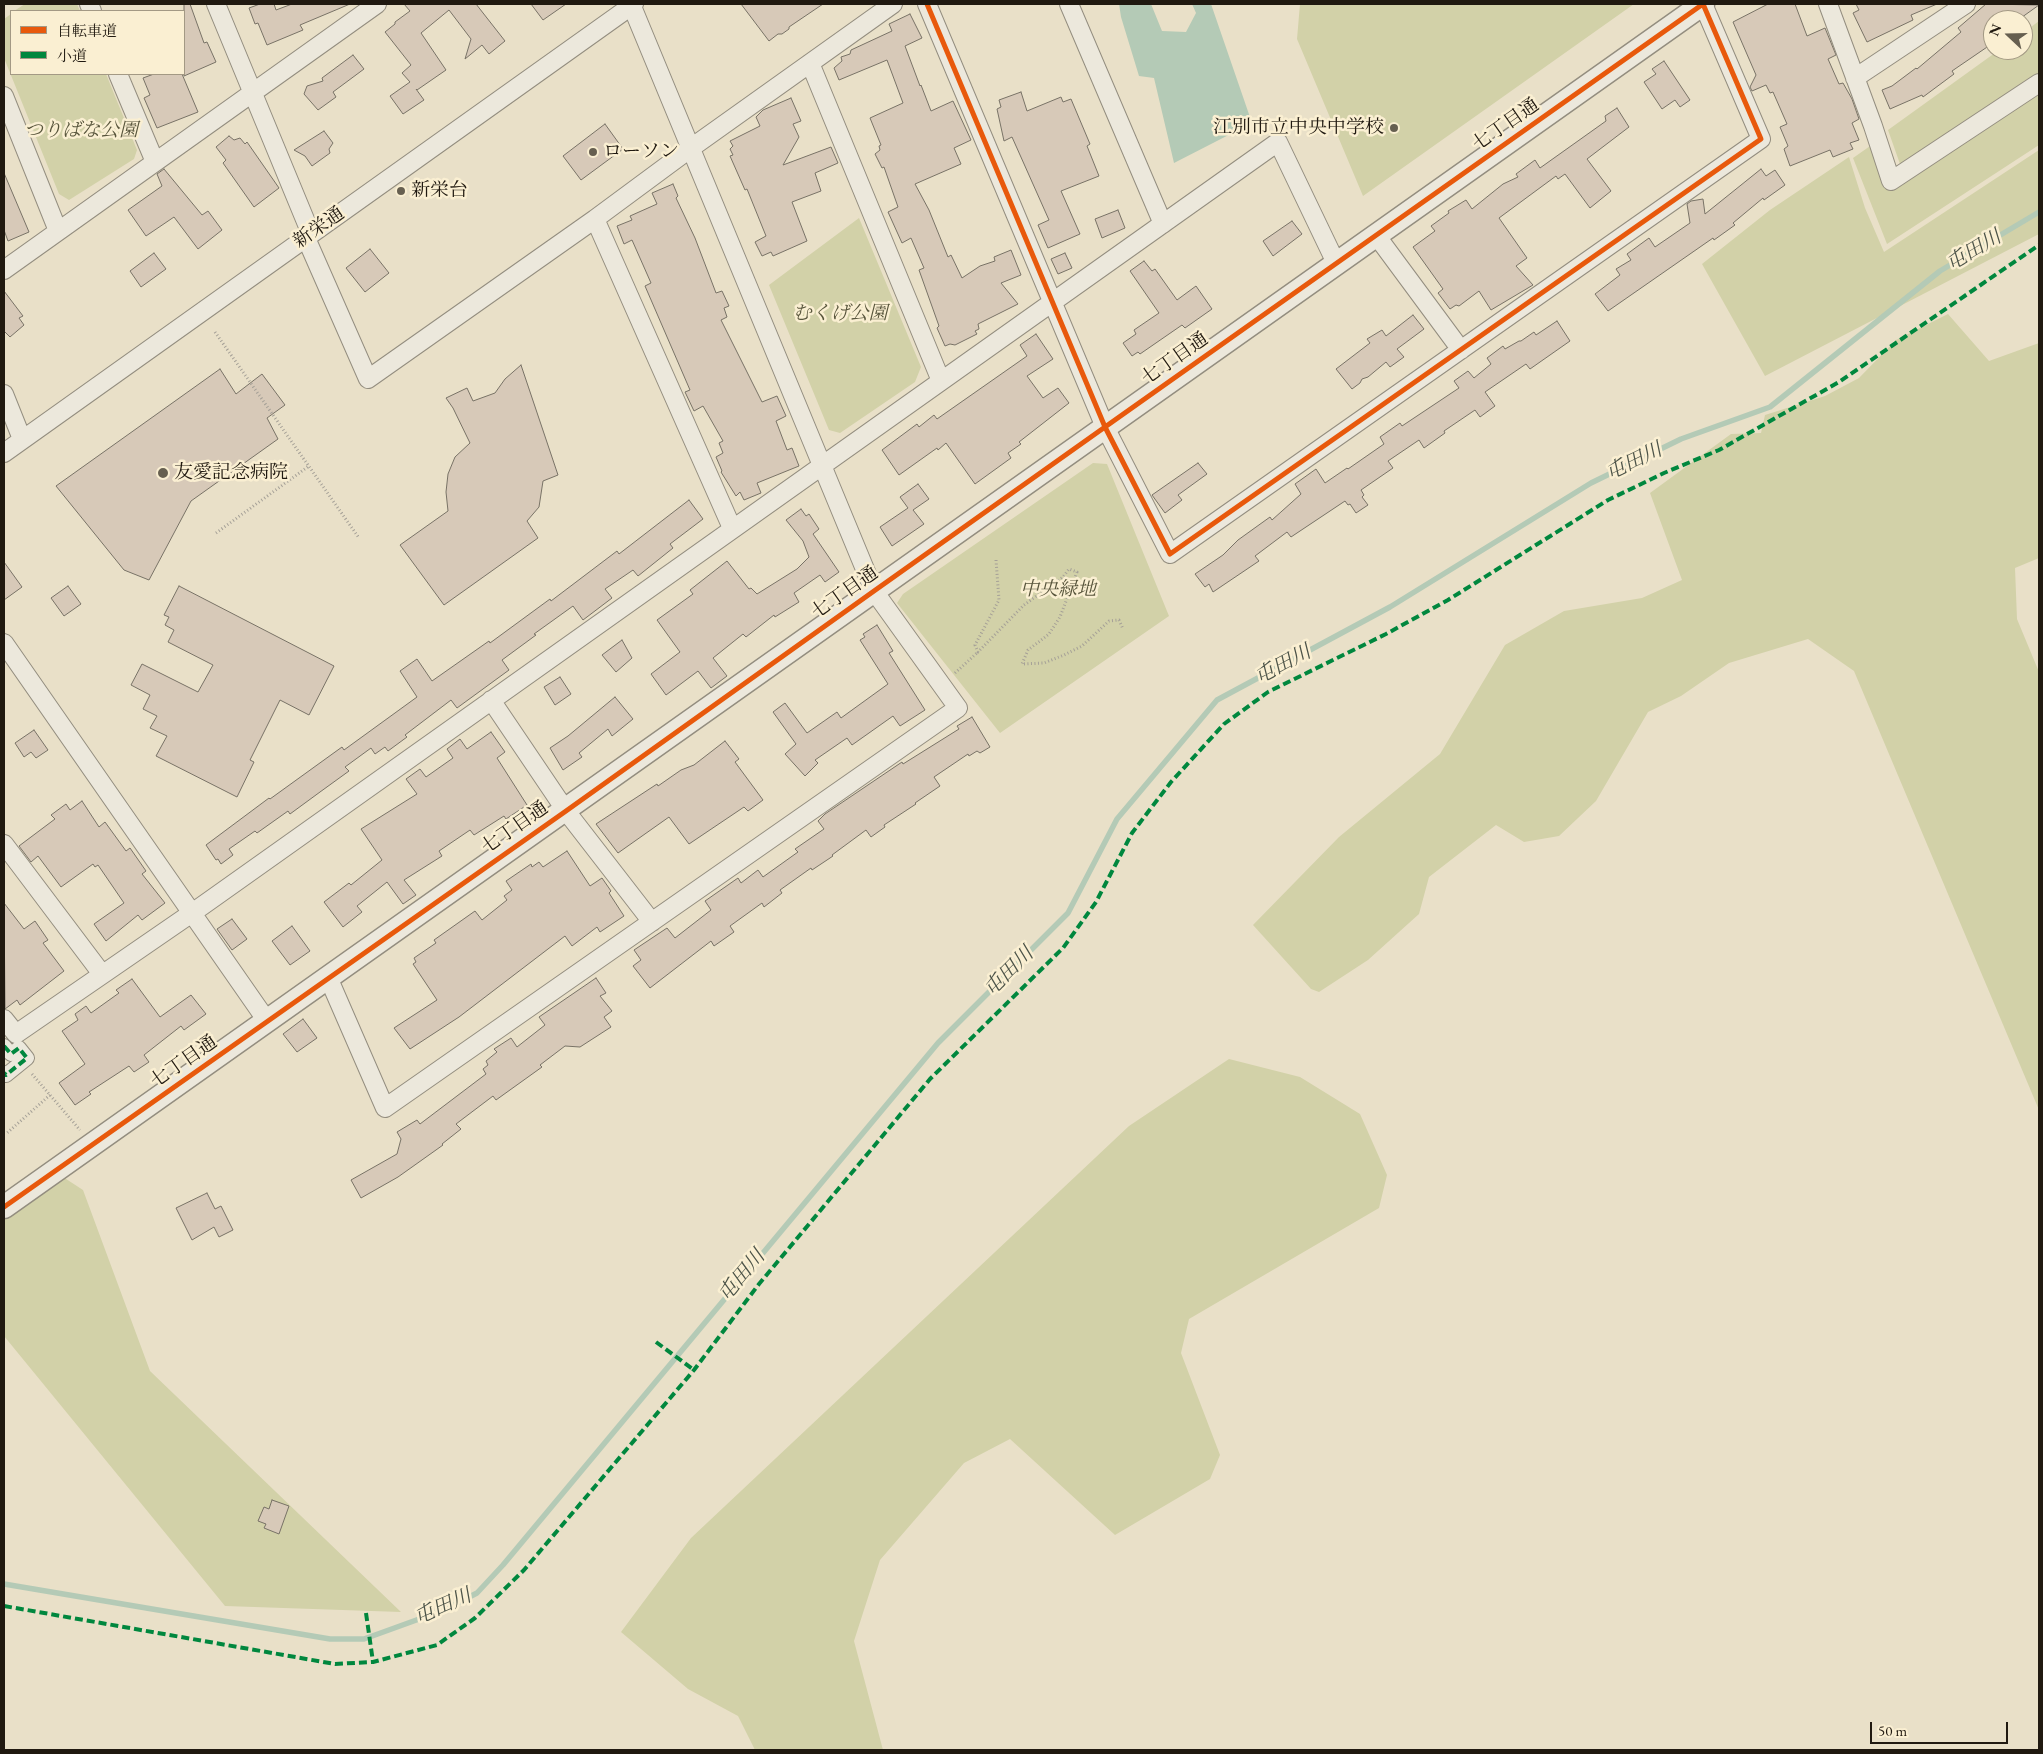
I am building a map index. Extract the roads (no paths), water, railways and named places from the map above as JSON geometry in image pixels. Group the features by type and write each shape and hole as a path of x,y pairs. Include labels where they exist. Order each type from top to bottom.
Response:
{"street":[{"path":"216,4 254,92 308,236 368,379 595,219 893,4"},
{"path":"4,270 254,92 352,12 377,4"},
{"path":"328,978 385,1108 958,708 874,590 632,4"},
{"name":"新栄通","path":"4,453 632,4"},
{"path":"927,4 1105,427 1170,554 1760,139 1703,4"},
{"path":"1069,4 1162,224"},
{"name":"七丁目通","path":"4,1207 566,811 874,590 1703,4"},
{"path":"1828,4 1891,181 2039,83"},
{"path":"1855,78 1966,4"},
{"path":"810,63 940,381"},
{"path":"118,75 155,162"},
{"path":"4,96 58,232"},
{"path":"4,1019 16,1034 192,912 1278,142 1336,263"},
{"path":"595,219 732,528"},
{"path":"1376,235 1461,350"},
{"path":"4,394 22,439"},
{"path":"4,643 267,1021"},
{"path":"491,700 566,811 652,922"},
{"path":"4,844 102,974"},
{"path":"4,1046 11,1054 19,1048 27,1058 6,1075 4,1073"}],"waterway":[{"name":"屯田川","path":"4,1584 330,1639 364,1639 444,1610 477,1593 503,1565 938,1043 1068,913 1117,819 1217,700 1390,607 1591,483 1681,439 1770,407 1940,271 2039,212"}],"place":[{"name":"江別市立中央中学校","path":"1394,128"},
{"name":"ローソン","path":"593,152"},
{"name":"新栄台","path":"401,191"},
{"name":"友愛記念病院","path":"163,473"}],"park label":[{"name":"つりばな公園","path":"81,131"},
{"name":"むくげ公園","path":"840,314"},
{"name":"中央緑地","path":"1058,590"}]}
